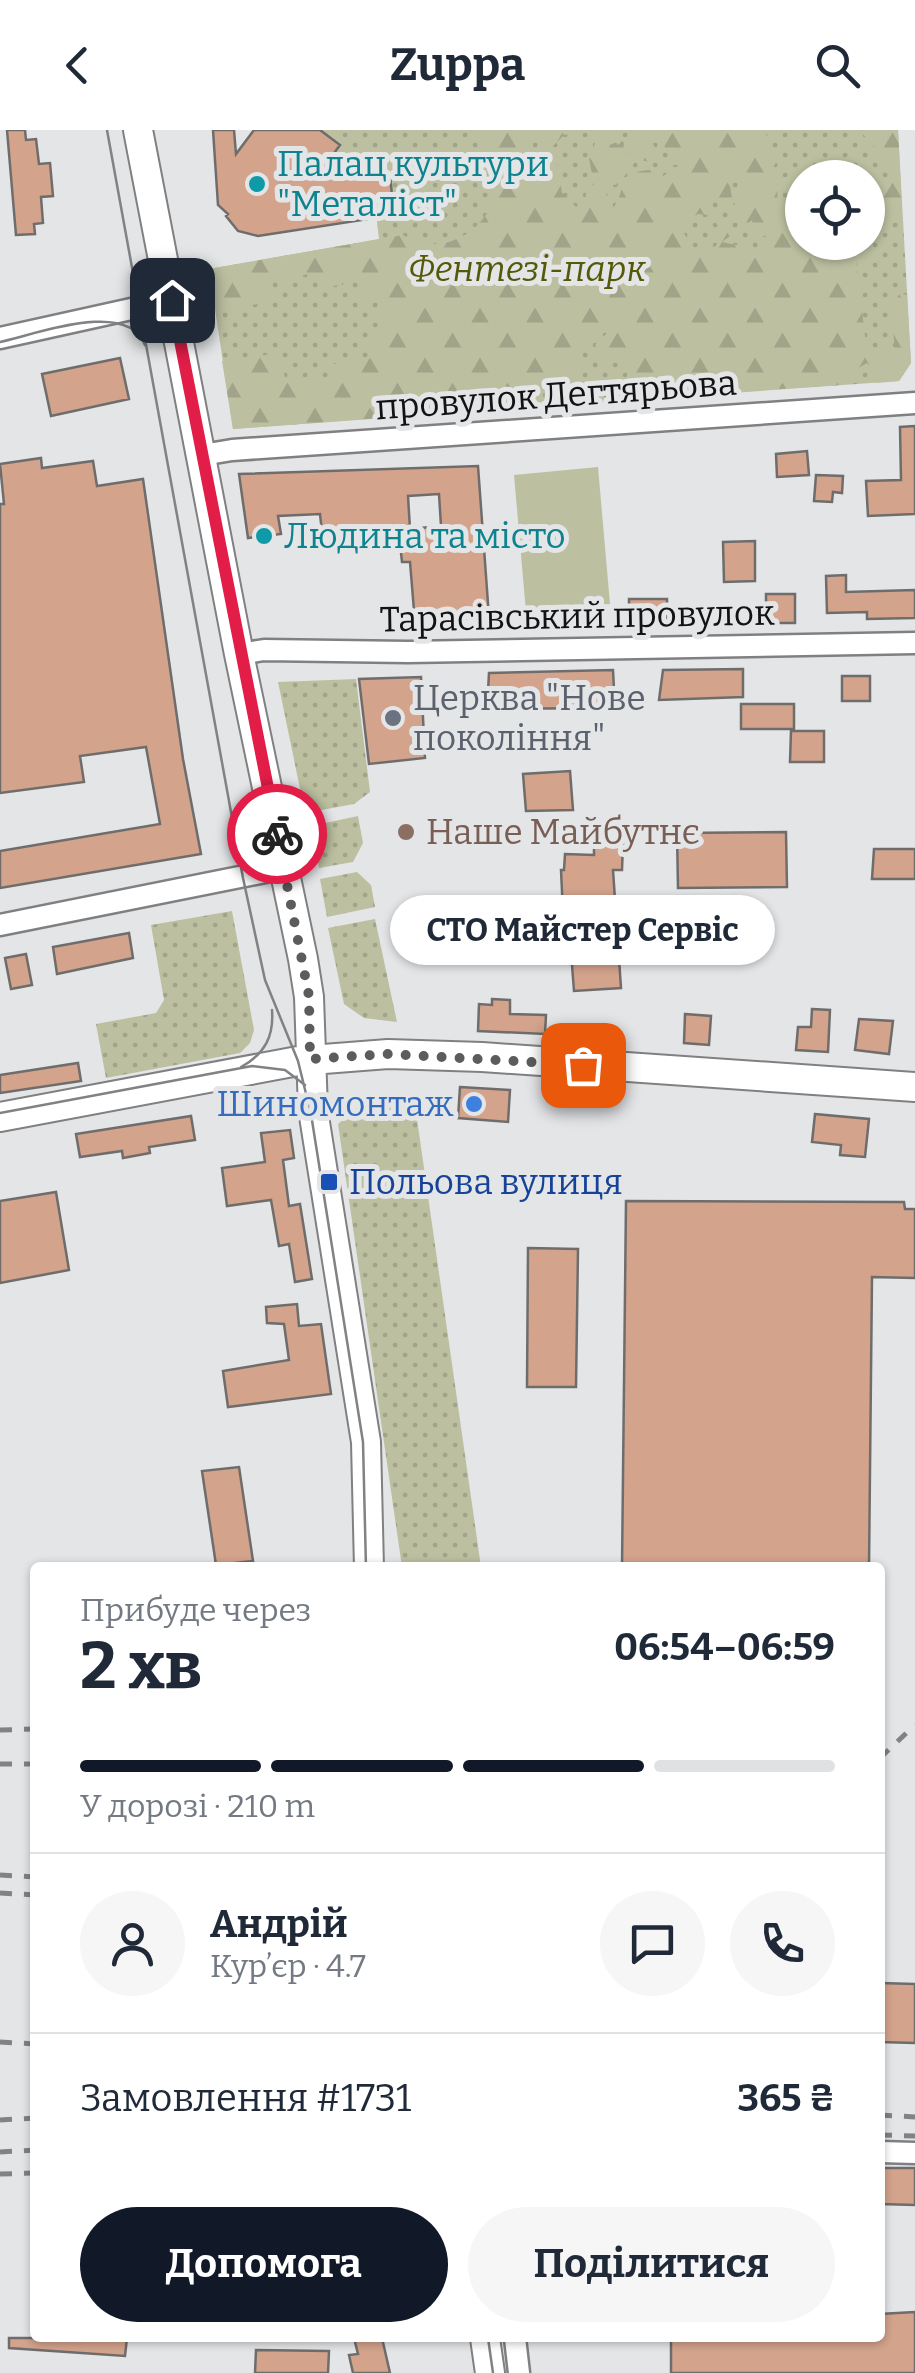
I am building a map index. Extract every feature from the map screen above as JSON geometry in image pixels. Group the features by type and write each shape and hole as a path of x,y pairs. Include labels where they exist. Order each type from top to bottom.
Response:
{"main road":[{"path":"138,130 309,996 313,1110 366,1442 369,1562"},
{"path":"0,1117 310,1059 388,1054 915,1087"}],"street":[{"path":"0,338 172,300"},
{"name":"провулок Дегтярьова","path":"202,456 232,450 915,403"},
{"name":"Тарасівський провулок","path":"239,654 264,650 408,652 915,643"},
{"path":"0,925 285,868"},
{"path":"885,2152 915,2153"},
{"path":"514,2342 518,2373"}],"green space":[{"name":"Фентезі-парк","path":"320,130 898,130 911,363 899,381 233,429 209,269 379,239 371,172 365,172 363,162 340,165 341,175 321,170 340,145"},
{"name":"Фентезі-парк","path":"477,130 512,130 518,136 525,130 535,152 540,144 536,137 539,130 622,130 603,142 606,149 625,138 623,150 635,162 618,185 598,184 600,190 608,186 606,195 612,210 632,174 650,170 657,181 683,170 680,165 672,165 667,149 652,136 649,138 658,152 652,153 650,162 635,159 626,130 777,130 766,134 777,160 772,170 777,182 778,207 785,203 785,260 856,260 867,353 895,349 890,302 900,293 907,295 911,363 899,381 876,383 879,374 867,363 840,385 619,400 629,369 626,363 603,361 595,345 610,330 606,328 578,342 583,370 572,373 564,387 544,386 542,397 548,405 233,429 222,361 280,353 286,383 333,376 332,364 373,358 370,335 383,332 378,301 364,302 360,282 319,288 317,273 270,280 272,302 215,310 209,269 403,235 427,243 450,242 470,231 486,215 496,195 499,172 493,150","holes":["580,131 596,141 589,158 594,185 586,193 585,206 576,207 562,193 557,163 545,154 564,135","729,181 741,183 731,208 735,222 745,226 752,220 754,232 767,237 772,254 757,254 755,249 722,242 730,236 728,226 710,205 713,200 728,202 732,197","698,214 710,215 721,229 716,246 704,251 692,248 684,233 687,221"]},
{"path":"859,130 898,130 902,207 885,223 888,178 882,155"},
{"path":"598,467 610,604 526,612 514,475"},
{"path":"356,679 370,792 354,804 305,813 278,682"},
{"path":"358,816 363,843 353,862 319,868 311,826"},
{"path":"357,872 371,885 375,907 327,917 320,879"},
{"path":"232,911 254,1030 250,1043 240,1053 106,1078 96,1024 156,1013 164,1000 151,925"},
{"path":"375,919 397,1022 364,1018 344,1004 328,928"},
{"path":"386,1097 415,1105 480,1562 401,1562 338,1124 358,1106"}],"building":[{"path":"7,130 25,130 26,140 36,139 39,164 50,163 53,196 41,197 43,223 34,224 35,234 16,235"},
{"name":"Палац культури \"Металіст\"","path":"213,130 234,130 236,154 254,130 320,130 340,145 324,167 364,162 365,172 390,174 393,207 375,209 375,218 258,236 238,231 218,205"},
{"path":"120,358 129,399 51,416 42,374"},
{"path":"915,426 915,514 868,516 866,481 901,480 900,427"},
{"path":"807,451 809,475 777,477 776,454"},
{"path":"41,458 42,468 93,461 97,486 143,479 183,759 201,854 0,888 0,851 160,824 146,747 80,756 84,782 0,793 0,504 4,504 0,464"},
{"path":"478,466 489,617 415,623 410,562 402,562 399,535 353,539 353,530 322,532 320,514 278,516 281,534 248,538 239,474","holes":["439,494 441,526 410,529 408,496"]},
{"path":"816,475 843,476 842,493 833,492 832,502 814,501"},
{"path":"755,541 755,581 724,582 723,542"},
{"path":"846,575 846,592 915,590 915,618 867,619 867,612 827,613 826,576"},
{"path":"766,594 795,594 795,623 766,623"},
{"path":"629,599 667,599 667,619 629,619"},
{"path":"743,669 743,697 659,700 663,670"},
{"path":"613,670 615,708 487,709 489,673"},
{"path":"842,676 870,676 870,701 842,701"},
{"name":"Церква \"Нове покоління\"","path":"421,677 425,758 369,764 359,679"},
{"path":"741,704 794,704 794,729 741,729"},
{"path":"791,731 824,731 824,762 790,762"},
{"path":"570,771 573,810 526,811 523,774"},
{"path":"786,832 787,887 678,888 677,833"},
{"path":"594,842 623,843 622,870 613,870 621,988 574,991 561,870 565,854 594,855"},
{"path":"874,849 915,849 915,879 872,879"},
{"path":"129,933 133,958 57,974 53,947"},
{"path":"26,954 32,985 11,989 5,958"},
{"path":"492,999 510,1000 510,1014 546,1015 545,1034 478,1031 479,1004 492,1005"},
{"path":"812,1009 830,1010 828,1052 796,1050 798,1027 811,1027"},
{"path":"685,1014 711,1016 709,1045 684,1043"},
{"path":"859,1019 893,1021 889,1054 855,1050"},
{"path":"78,1063 81,1081 0,1093 0,1075"},
{"path":"460,1087 510,1090 508,1122 458,1118"},
{"path":"815,1114 869,1119 865,1157 840,1155 841,1145 812,1142"},
{"path":"191,1116 195,1140 149,1147 150,1153 123,1158 122,1151 80,1157 76,1134"},
{"path":"290,1130 294,1158 283,1160 289,1206 300,1204 312,1279 295,1282 289,1244 279,1246 271,1200 227,1206 222,1168 265,1162 261,1133"},
{"path":"56,1192 69,1270 0,1283 0,1201"},
{"path":"626,1201 904,1202 905,1209 915,1209 915,1278 872,1277 869,1562 622,1562"},
{"path":"528,1248 578,1249 576,1387 527,1387"},
{"path":"297,1304 299,1326 321,1324 331,1394 228,1407 223,1371 289,1360 284,1324 267,1323 266,1307"},
{"path":"239,1467 253,1561 216,1562 202,1471"},
{"path":"885,1983 915,1984 915,2043 885,2042"},
{"path":"885,2168 915,2168 915,2205 885,2204"},
{"path":"915,2312 915,2373 671,2373 671,2342 885,2342 885,2314"},
{"path":"9,2338 30,2338 30,2342 127,2342 125,2356 9,2348"},
{"path":"355,2342 383,2342 390,2373 353,2373 349,2355 358,2354"},
{"path":"256,2350 329,2351 328,2373 255,2373"}],"tram line":[{"path":"107,130 243,878 265,980 298,1061 311,1114 363,1442 366,1562"},
{"path":"0,342 58,327 101,322 135,331 145,345"},
{"path":"241,1067 266,1043 272,1010"},
{"path":"0,1113 252,1066 285,1070 305,1085"},
{"path":"489,2342 493,2373"}],"railway":[{"path":"885,1753 915,1725"},
{"path":"0,1730 30,1729"},
{"path":"0,1764 30,1764"},
{"path":"0,1875 30,1877"},
{"path":"0,1893 30,1895"},
{"path":"0,2042 30,2044"},
{"path":"885,2115 915,2117"},
{"path":"0,2120 30,2118"},
{"path":"885,2135 915,2136"},
{"path":"0,2152 30,2150"},
{"path":"0,2174 30,2173"}],"way so far":[{"path":"277,834 309,996 310,1059 388,1054 583,1065"}],"place":[{"name":"Палац культури \"Металіст\"","path":"257,184"},
{"name":"Людина та місто","path":"264,536"},
{"name":"Церква \"Нове покоління\"","path":"393,718"},
{"name":"Наше Майбутнє","path":"406,832"},
{"name":"СТО Майстер Сервіс","path":"583,1065"},
{"name":"Шиномонтаж","path":"474,1104"},
{"name":"Польова вулиця","path":"329,1182"}],"route":[{"path":"172,300 277,834"}]}
